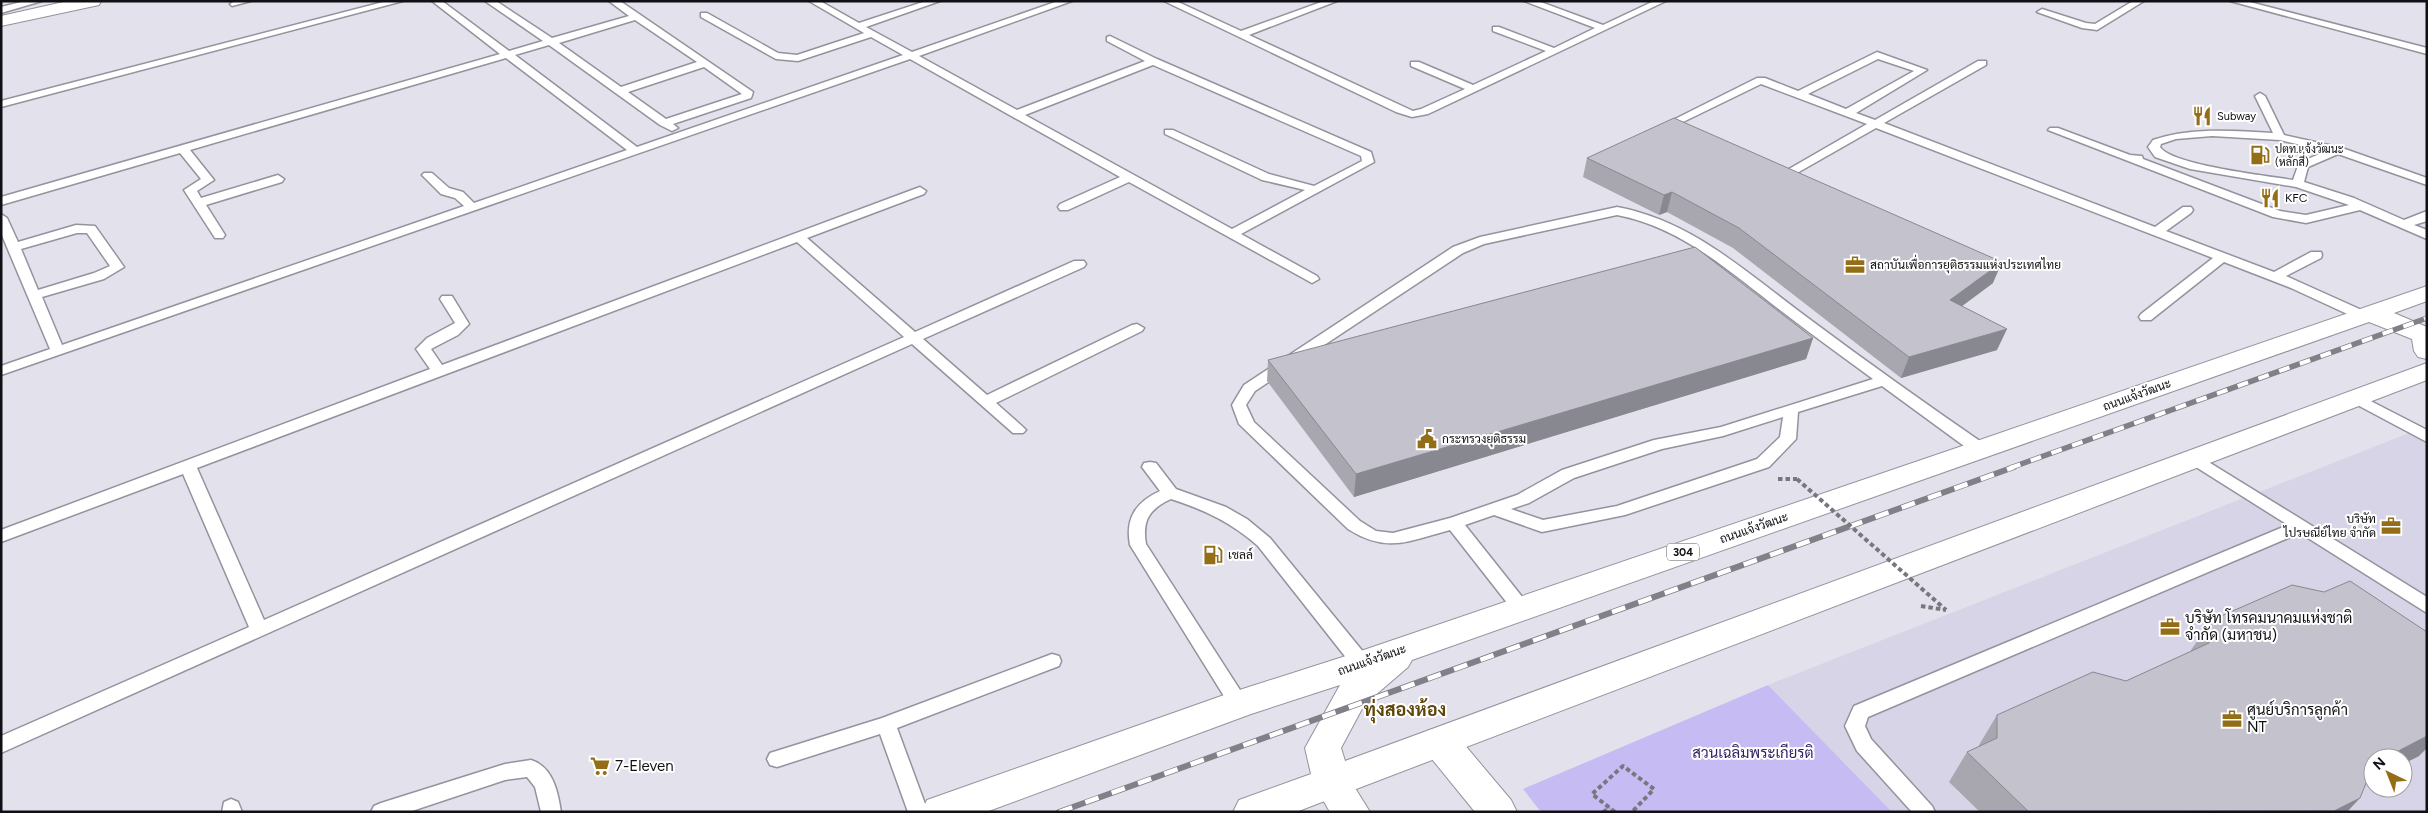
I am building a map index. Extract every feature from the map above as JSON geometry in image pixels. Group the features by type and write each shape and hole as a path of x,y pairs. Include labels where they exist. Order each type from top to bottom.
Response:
{"main road":[{"path":"1,21 56,5 93,1"},
{"name":"ถนนแจ้งวัฒนะ","path":"940,812 1239,704 1362,664 1981,450 2427,293"},
{"path":"2364,314 2398,323 2424,335 2427,351"},
{"path":"1252,812 1342,797 1440,742 2427,370"},
{"path":"1342,797 1323,748 1352,695 1408,648"},
{"path":"1440,742 1498,812"}],"lane":[{"path":"1,10 38,1"},
{"path":"234,4 247,1"},
{"path":"1,104 399,1"},
{"path":"436,1 636,150"},
{"path":"489,1 551,42 681,135"},
{"path":"613,1 748,92 747,96 664,123"},
{"path":"813,1 1312,279"},
{"path":"858,26 936,1"},
{"path":"1,371 1068,1"},
{"path":"1168,1 1405,112 1424,112 1662,1"},
{"path":"1240,35 1333,1"},
{"path":"1528,1 1603,28"},
{"path":"2042,12 2085,26 2097,27 2140,1"},
{"path":"2234,1 2427,51"},
{"path":"704,15 776,56 786,58 798,58 872,34"},
{"path":"1,201 637,17"},
{"path":"1496,29 1554,51"},
{"path":"1110,39 1153,61 1367,154 1368,162 1232,234"},
{"path":"1798,94 1877,55 1922,70 1847,113"},
{"path":"1016,114 1153,61"},
{"path":"619,91 705,63"},
{"path":"1415,64 1474,89"},
{"path":"1793,171 1982,64"},
{"path":"1679,120 1761,80 2275,277 2364,314"},
{"path":"2260,96 2280,136"},
{"path":"2054,130 2277,214 2306,219 2361,206"},
{"path":"1169,132 1266,177 1297,182 1315,190"},
{"path":"2159,155 2154,147 2157,142 2175,136 2212,133 2280,136 2338,150 2427,182"},
{"path":"183,148 208,180 190,190 219,234"},
{"path":"2298,184 2303,165 2338,150"},
{"path":"2129,158 2159,155 2194,167 2298,184 2361,206 2427,234"},
{"path":"428,175 445,191 459,195 472,208"},
{"path":"1064,207 1129,177"},
{"path":"198,203 278,179"},
{"path":"1,536 920,191"},
{"path":"2156,232 2187,210"},
{"path":"1884,380 1723,431 1659,444 1568,474 1523,499 1454,522 1393,539 1372,536 1354,525 1247,424 1239,405 1249,388 1458,250 1480,241 1617,211 1634,212 1655,219 1707,250 1981,450"},
{"path":"2404,224 2427,215"},
{"path":"1,218 58,351"},
{"path":"14,248 76,229 91,228 117,267 99,276 34,295"},
{"path":"798,236 911,338 1018,430"},
{"path":"1689,255 1707,250"},
{"path":"2275,277 2316,255"},
{"path":"2146,317 2222,257"},
{"path":"1,745 1079,264"},
{"path":"439,371 423,350 430,342 456,331 462,324 447,299"},
{"path":"985,402 1137,328"},
{"path":"2355,398 2427,437"},
{"path":"1493,509 1542,526 1620,511 1763,463 1788,439 1791,410"},
{"path":"2194,458 2427,606"},
{"path":"188,466 259,630"},
{"path":"1150,467 1170,493 1219,508 1245,524 1277,556 1362,664"},
{"path":"1170,493 1153,500 1141,511 1134,531 1138,545 1239,704"},
{"path":"1454,522 1521,608"},
{"path":"1924,812 1864,745 1855,726 1861,712 2302,526"},
{"path":"777,759 886,724 1052,661"},
{"path":"886,724 918,812"},
{"path":"381,812 505,772 531,768 541,775 547,788 551,812"}],"path":[{"path":"1774,479 1797,479 1946,610 1921,606"},
{"path":"1615,812 1592,794 1623,766 1654,789 1632,812"},
{"path":"1603,812 1610,808"}],"shaded area":[{"name":"บริษัท โทรคมนาคมแห่งชาติ จำกัด (มหาชน)","path":"2427,426 2427,812 1892,812 1768,685"}],"green space":[{"name":"สวนเฉลิมพระเกียรติ","path":"1768,685 1892,812 1541,812 1523,789"}],"building":[{"name":"สถาบันเพื่อการยุติธรรมแห่งประเทศไทย","path":"1674,118 2002,262 1950,300 2007,329 1909,357 1739,228 1672,192 1664,195 1587,158"},
{"name":"กระทรวงยุติธรรม","path":"1695,247 1813,338 1356,474 1268,360"},
{"name":"ศูนย์บริการลูกค้า NT","path":"2350,581 2427,632 2427,736 2404,748 2363,748 2363,791 2360,798 2334,811 2029,812 1967,752 1997,738 1997,715 2093,672 2126,681 2209,643 2212,620 2292,585 2324,592"}],"railway":[{"path":"2010,468 2427,318"},
{"path":"1059,812 2014,467"}],"place":[{"name":"Subway","path":"2202,116"},
{"name":"ปตท.แจ้งวัฒนะ (หลักสี่)","path":"2260,155"},
{"name":"KFC","path":"2270,198"},
{"name":"สถาบันเพื่อการยุติธรรมแห่งประเทศไทย","path":"1855,265"},
{"name":"กระทรวงยุติธรรม","path":"1427,439"},
{"name":"บริษัท ไปรษณีย์ไทย จำกัด","path":"2391,526"},
{"name":"เชลล์","path":"1213,555"},
{"name":"บริษัท โทรคมนาคมแห่งชาติ จำกัด (มหาชน)","path":"2170,627"},
{"name":"ศูนย์บริการลูกค้า NT","path":"2232,719"},
{"name":"7-Eleven","path":"600,766"}],"district":[{"name":"ทุ่งสองห้อง","path":"1405,710"}]}
